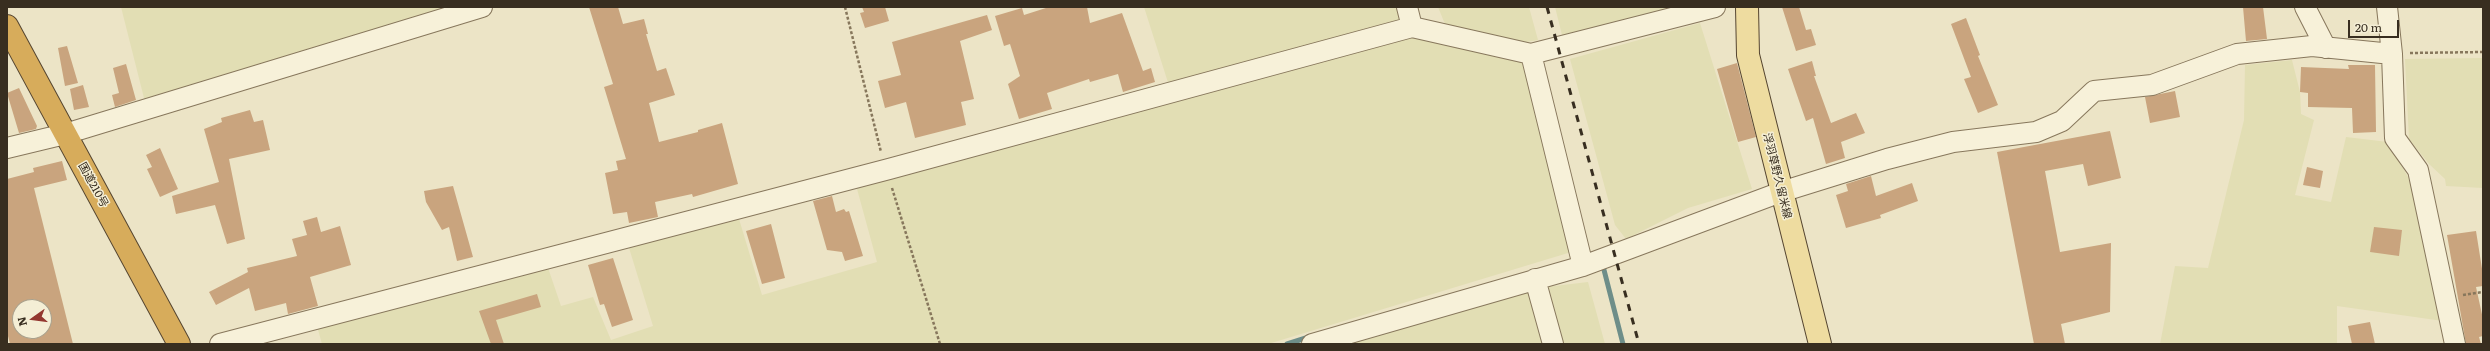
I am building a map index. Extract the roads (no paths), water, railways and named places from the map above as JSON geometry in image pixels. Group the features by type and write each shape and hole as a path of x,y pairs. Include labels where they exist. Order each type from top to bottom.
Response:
{"highway":[{"name":"国道210号","path":"7,26 179,344"}],"main road":[{"name":"浮羽草野久留米線","path":"1747,7 1748,55 1820,344"}],"street":[{"path":"7,148 65,134 482,7"},
{"path":"1407,7 1412,27"},
{"path":"220,344 896,167 1412,27 1531,54 1715,7"},
{"path":"2305,7 2326,48"},
{"path":"2387,7 2392,54 2395,138 2418,170 2455,344"},
{"path":"1312,344 1583,266 1781,192 1887,159 1953,142 2036,132 2062,120 2094,91 2152,85 2237,54 2312,46 2392,54"},
{"path":"1531,54 1583,266"},
{"path":"1535,279 1553,344"}],"waterway":[{"path":"1603,266 1623,344"},
{"path":"1287,344 1309,337"}],"railway":[{"path":"1547,7 1639,344"}]}
